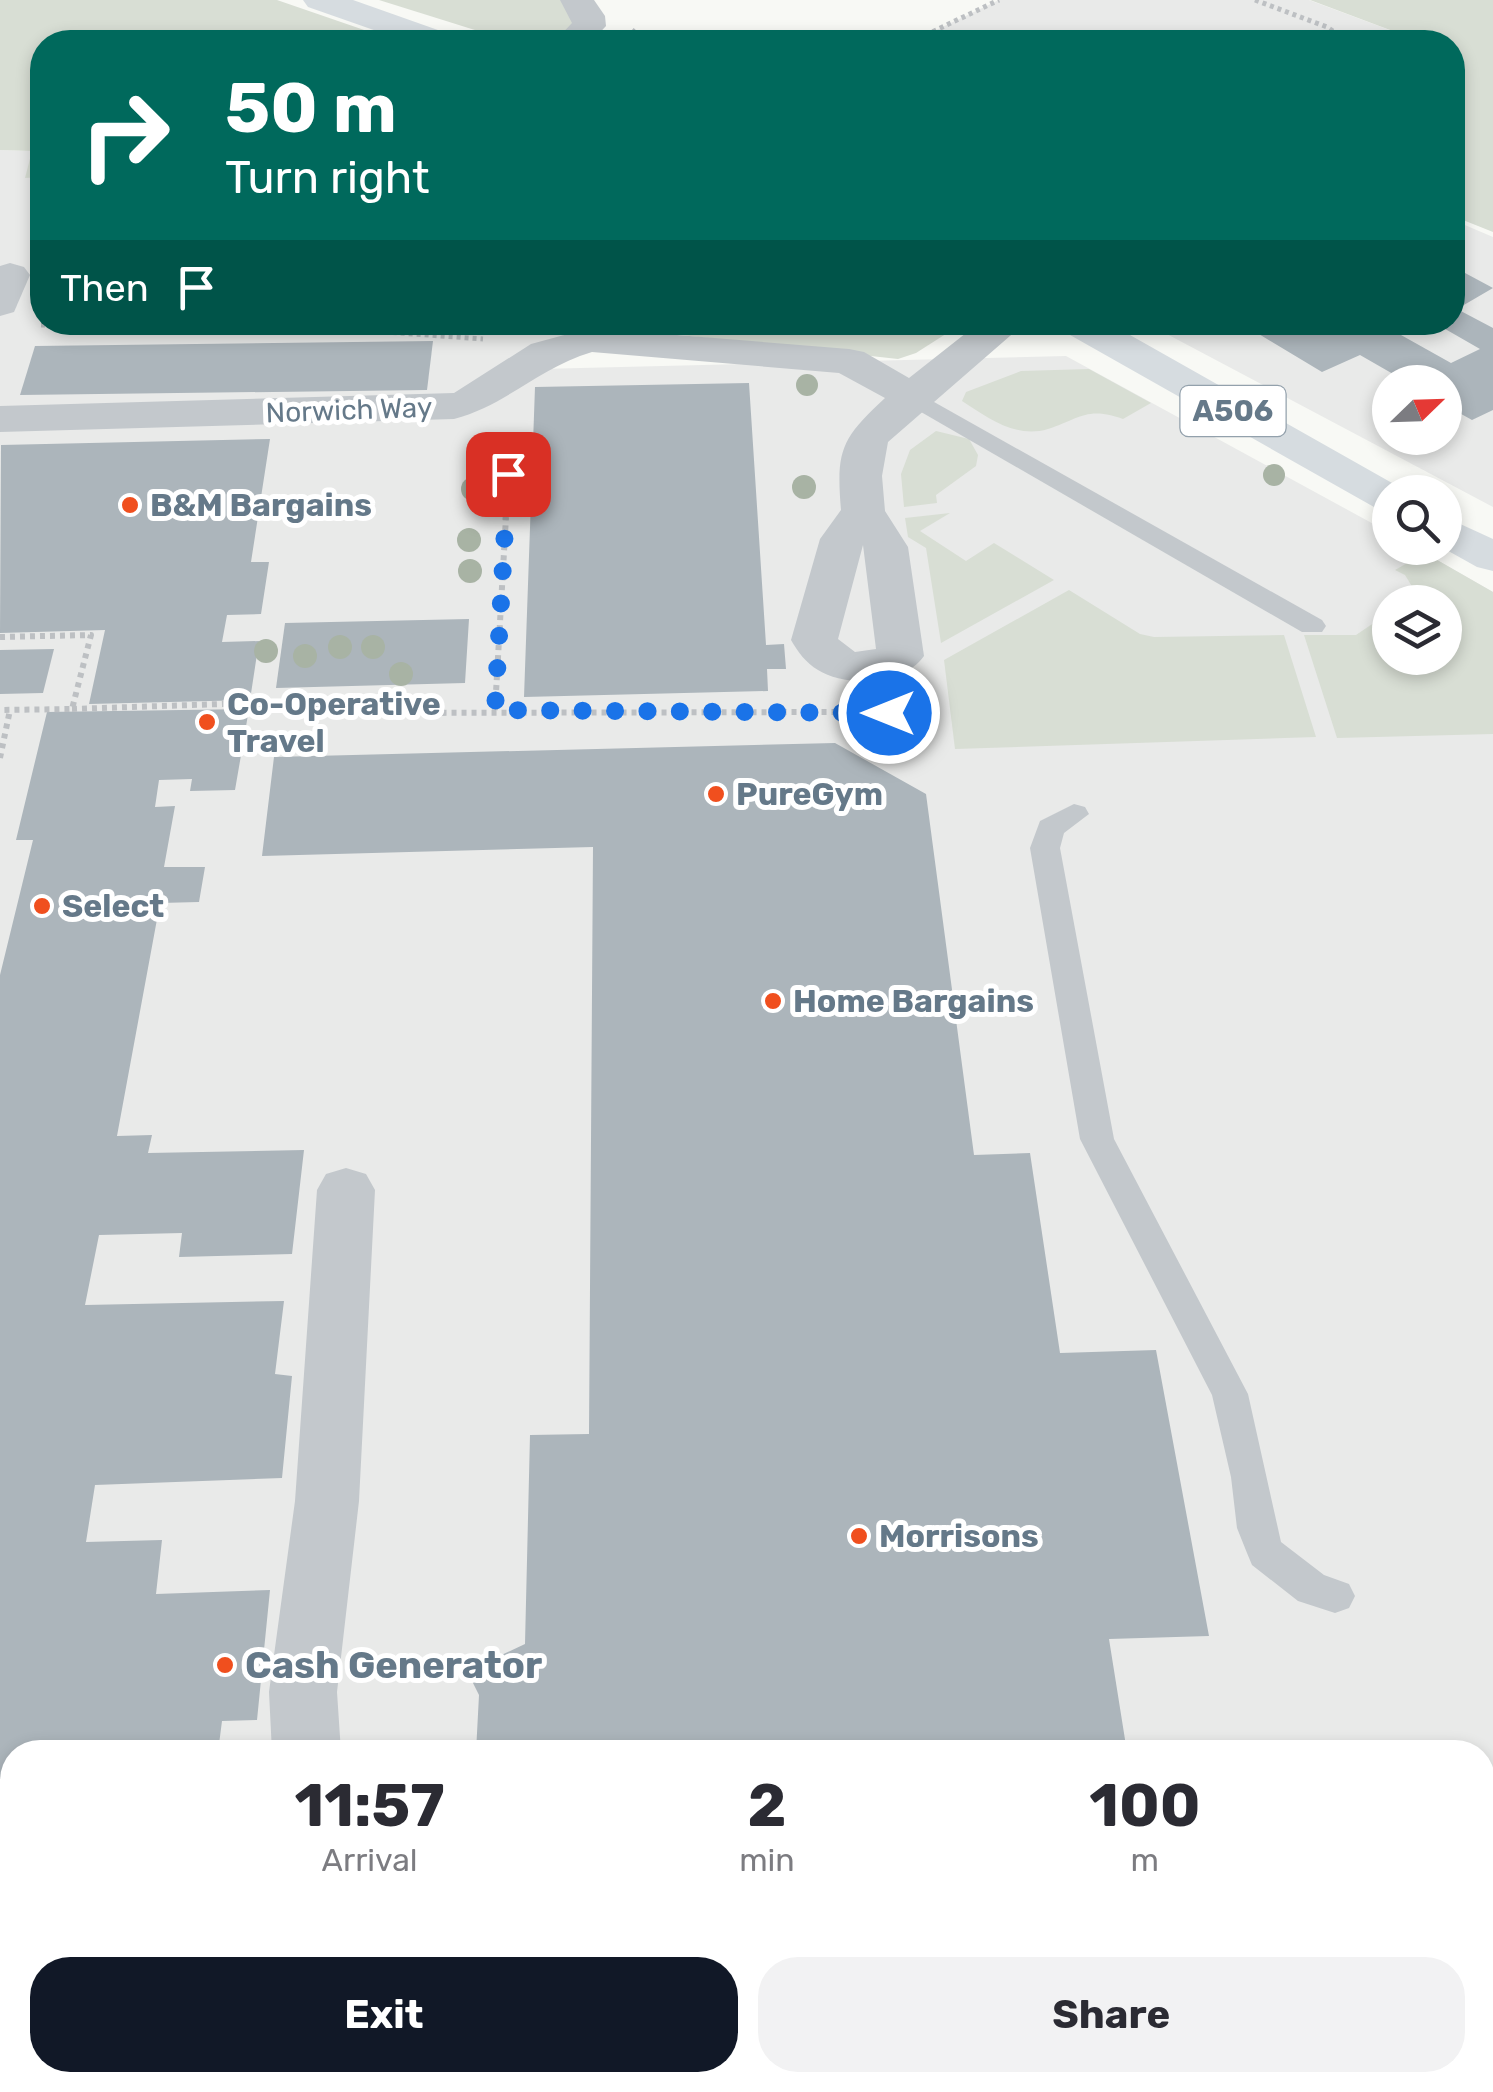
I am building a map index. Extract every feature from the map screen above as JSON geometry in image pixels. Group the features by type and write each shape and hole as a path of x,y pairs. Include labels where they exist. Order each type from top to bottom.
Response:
{"main road":[{"path":"320,0 406,30"},
{"name":"A506","path":"1099,335 1372,488"},
{"path":"1462,540 1493,557"}],"street":[{"path":"577,0 588,16 590,26 585,30"},
{"path":"863,511 860,476 867,438 911,396 989,335"},
{"name":"Norwich Way","path":"0,419 454,406 470,402 507,374 566,345 590,340 849,361 911,396"},
{"path":"305,1740 303,1692 327,1501 346,1190"}],"lane":[{"path":"911,396 1312,626"},
{"path":"1074,814 1052,828 1045,848 1097,1138 1230,1394 1250,1477 1256,1528 1266,1553 1312,1589 1335,1596"}],"path":[{"path":"935,30 999,0"},
{"path":"1255,0 1331,30"},
{"path":"428,335 566,345"},
{"path":"495,710 510,435"},
{"path":"0,637 91,635 72,708"},
{"path":"0,710 251,704 389,713 850,712"},
{"path":"0,758 10,710"},
{"path":"870,713 928,713"}],"shaded area":[{"path":"0,0 277,0 364,30 30,30 30,151 0,150"},
{"path":"379,0 562,0 579,22 570,30 475,30"},
{"path":"999,0 1309,0 1390,30 936,30"},
{"path":"1310,0 1493,0 1493,232 1465,221 1465,30 1390,30"},
{"path":"0,150 30,151 30,335 564,335 540,369 1066,356 1372,523 1372,565 1446,565 1493,592 1493,1740 0,1740"},
{"path":"1465,225 1493,237 1493,507 1462,491 1462,475 1433,475 1395,455 1462,455 1462,365 1372,365 1372,443 1169,335 1465,335"},
{"path":"681,335 944,335 898,359"},
{"path":"1089,369 1151,403 1123,419 1091,414 1048,429 1024,431 1002,425 962,401 966,392 1021,371"},
{"path":"936,431 969,439 978,455 976,466 936,495 937,503 904,507 901,474 910,450"},
{"path":"950,513 920,531 966,561 994,543 1054,580 941,643 926,548 908,537 905,518"},
{"path":"1404,565 1446,565 1493,592 1493,734 1337,738 1304,635 1356,635 1372,624 1372,675 1462,675 1462,585 1411,585 1405,575 1395,570"},
{"path":"1069,590 1140,634 1154,637 1284,635 1316,737 955,749 944,660"}],"building":[{"path":"1465,273 1493,288 1465,304"},
{"path":"1465,313 1493,328 1493,410 1472,420 1462,414 1462,365 1377,365 1360,355 1322,372 1261,335 1401,335 1451,363 1480,349 1456,335 1465,335"},
{"path":"433,341 427,390 20,395 35,346"},
{"path":"749,383 766,645 784,644 786,669 767,669 768,691 524,697 535,387"},
{"name":"B&M Bargains","path":"270,439 251,562 269,562 261,614 227,615 222,642 259,641 250,700 89,704 105,630 0,633 1,445"},
{"path":"469,619 465,683 276,688 285,623"},
{"path":"54,649 43,693 0,694 0,650"},
{"path":"249,709 235,790 190,791 192,779 159,780 155,807 175,806 164,867 205,867 199,902 160,903 117,1136 152,1135 148,1153 304,1150 292,1254 179,1257 182,1233 99,1235 85,1305 284,1301 275,1374 292,1376 282,1478 95,1485 86,1542 162,1540 156,1594 270,1590 257,1720 222,1721 220,1740 0,1740 0,975 33,840 16,840 47,712"},
{"name":"Morrisons","path":"835,743 926,794 974,1155 1030,1153 1060,1353 1156,1350 1209,1636 1109,1639 1125,1740 477,1740 479,1695 467,1671 525,1644 530,1435 589,1434 593,847 262,856 274,757"}],"place":[{"name":"B&M Bargains","path":"130,505"},
{"name":"Co-Operative Travel","path":"207,722"},
{"name":"PureGym","path":"716,794"},
{"name":"Select","path":"42,906"},
{"name":"Home Bargains","path":"773,1001"},
{"name":"Morrisons","path":"859,1536"},
{"name":"Cash Generator","path":"225,1665"}],"route":[{"path":"508,474 495,710 889,713"}]}
